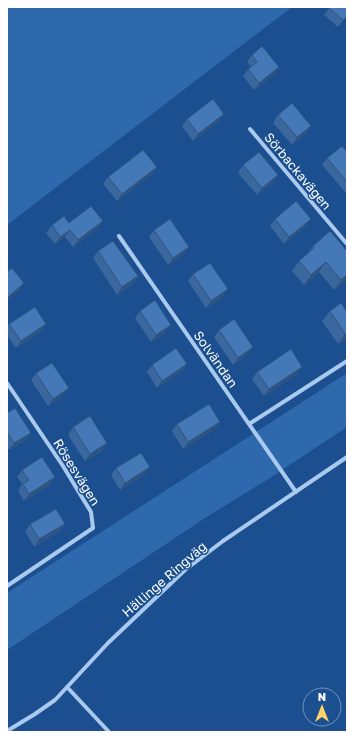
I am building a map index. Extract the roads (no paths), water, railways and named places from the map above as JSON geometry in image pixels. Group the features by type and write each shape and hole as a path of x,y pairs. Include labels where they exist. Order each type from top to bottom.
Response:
{"street":[{"name":"Sörbackavägen","path":"250,129 347,244"},
{"name":"Solvändan","path":"119,236 296,492"},
{"path":"249,424 347,361"},
{"name":"Rösesvägen","path":"7,383 91,512 93,528 7,586"},
{"name":"Hällinge Ringväg","path":"7,731 36,714 55,700 108,643 185,570 223,541 347,457"},
{"path":"67,687 109,732"}]}
